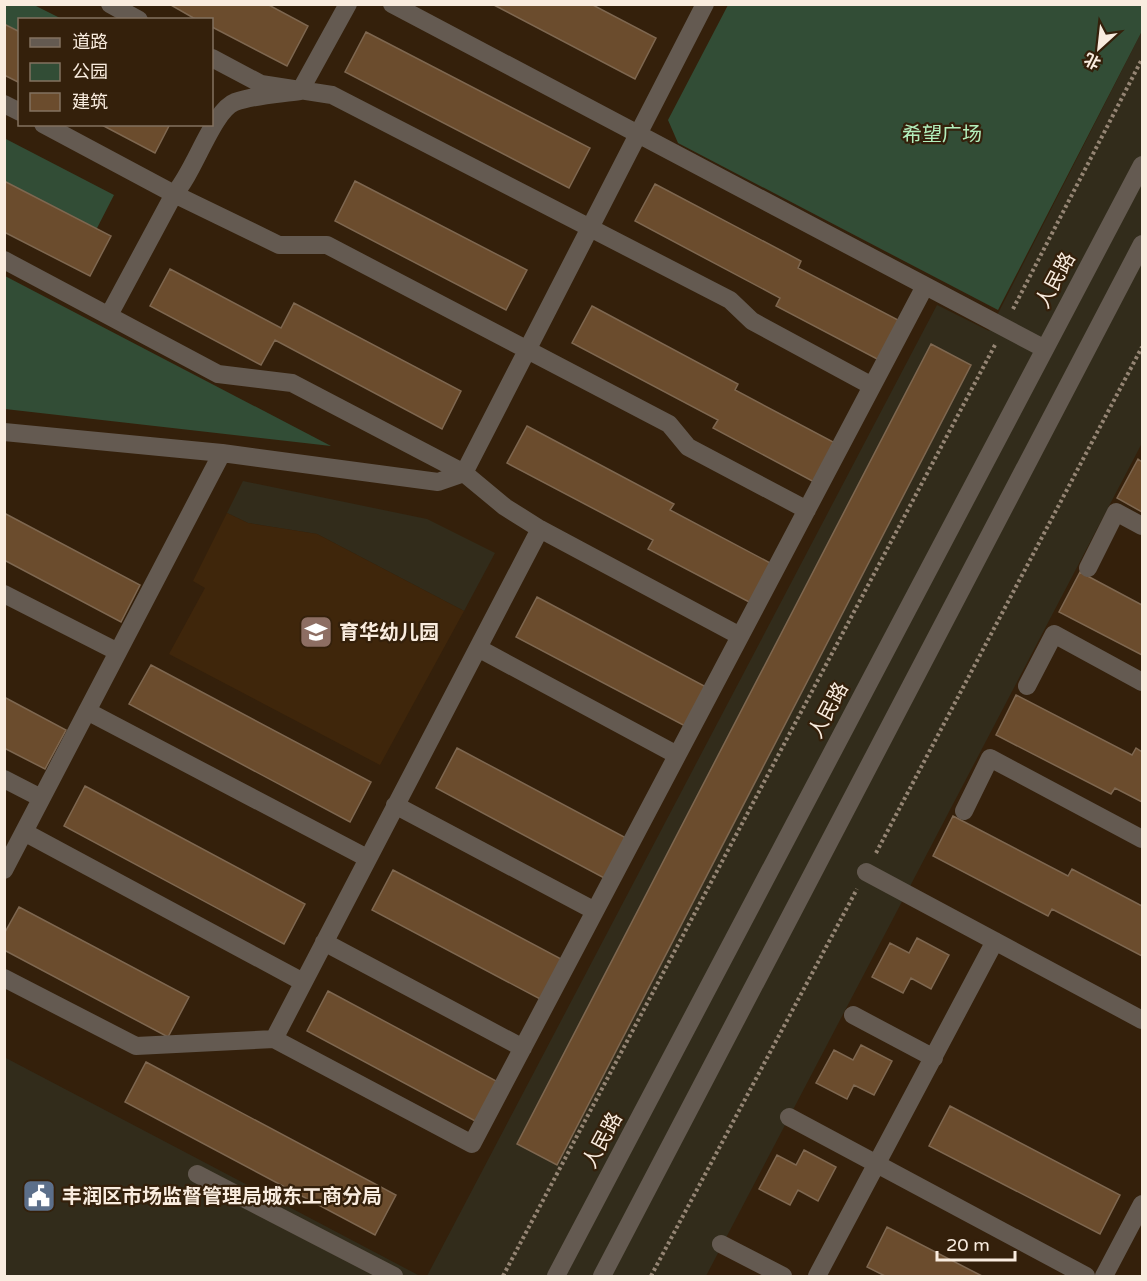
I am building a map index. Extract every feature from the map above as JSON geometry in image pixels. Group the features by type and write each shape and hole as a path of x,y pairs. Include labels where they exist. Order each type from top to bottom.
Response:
{"street":[{"path":"110,4 135,18"},
{"path":"300,91 348,4"},
{"path":"392,4 1043,348"},
{"path":"4,432 222,453 438,482 464,473 705,4"},
{"path":"213,59 261,84 332,94 730,300 752,321 872,386"},
{"path":"109,315 174,194 185,183 223,109 235,102 300,91"},
{"path":"4,104 18,111"},
{"path":"47,126 174,194 279,245 327,245 669,424 688,447 807,510"},
{"name":"人民路","path":"556,1276 1043,348 1143,165"},
{"path":"602,1276 1143,244"},
{"path":"4,260 218,374 292,383 464,473 505,507 540,530 740,636"},
{"path":"4,978 136,1046 274,1039 472,1144 925,286"},
{"path":"4,870 222,453"},
{"path":"1088,568 1116,512 1143,526"},
{"path":"274,1039 540,530"},
{"path":"4,594 118,652"},
{"path":"1027,686 1054,634 1143,681"},
{"path":"478,648 677,755"},
{"path":"87,711 367,858"},
{"path":"964,811 990,758 1143,839"},
{"path":"4,779 41,798"},
{"path":"395,805 595,911"},
{"path":"24,832 303,982"},
{"path":"866,872 1143,1020"},
{"path":"817,1276 878,1166 995,941"},
{"path":"324,942 523,1048"},
{"path":"852,1015 934,1058"},
{"path":"789,1118 1086,1276"},
{"path":"197,1174 394,1276"},
{"path":"1104,1276 1143,1204"},
{"path":"721,1244 783,1276"}],"path":[{"path":"503,1276 1143,59"},
{"path":"651,1276 1143,347"}],"shaded area":[{"path":"1142,31 1142,443 706,1276 427,1276 937,305 989,331"},
{"path":"243,481 427,519 495,553 464,611 317,534 248,523 227,513"},
{"name":"育华幼儿园","path":"227,513 248,523 317,534 464,611 380,765 169,654 205,588 193,581"},
{"path":"4,1057 181,1150 420,1276 5,1276"}],"green space":[{"path":"4,5 34,5 60,18 18,18 18,35 5,28"},
{"name":"希望广场","path":"728,5 1142,5 1142,31 998,310 678,143 668,120"},
{"path":"4,138 114,195 95,232 5,185"},
{"path":"5,276 331,446 5,409"}],"building":[{"path":"169,4 267,4 308,26 287,66 213,28 213,18 194,18"},
{"path":"492,4 591,4 656,38 635,79"},
{"path":"4,24 18,31 18,82 4,75"},
{"path":"366,32 590,148 569,188 345,72"},
{"path":"104,126 169,126 155,153"},
{"path":"4,181 111,236 90,276 4,232"},
{"path":"355,181 527,270 506,310 335,221"},
{"path":"655,184 801,261 798,268 900,321 879,360 776,306 780,298 635,221"},
{"path":"170,269 281,328 294,303 461,391 442,429 275,340 261,365 150,306"},
{"path":"592,306 738,384 735,390 837,444 816,483 713,428 718,420 572,343"},
{"path":"931,344 971,365 557,1165 517,1144"},
{"path":"527,426 674,504 670,510 772,564 751,603 648,549 653,540 507,463"},
{"path":"1138,459 1142,462 1142,512 1117,498"},
{"path":"4,513 140,585 121,622 4,560"},
{"path":"1080,572 1142,605 1142,655 1059,612"},
{"path":"537,597 708,688 687,727 516,637"},
{"path":"151,665 371,782 350,822 129,704"},
{"path":"1016,695 1132,755 1136,748 1142,752 1142,802 1115,788 1111,794 996,735"},
{"path":"4,697 66,730 45,769 4,748"},
{"path":"457,748 628,839 606,879 436,788"},
{"path":"85,786 305,904 284,944 64,826"},
{"path":"953,816 1068,876 1072,869 1142,906 1142,956 1052,909 1048,916 933,856"},
{"path":"393,870 563,960 542,1000 372,910"},
{"path":"19,907 189,997 168,1037 4,950 4,934"},
{"path":"917,938 949,955 931,989 911,978 903,993 872,977 890,943 909,953"},
{"path":"328,991 498,1082 477,1122 307,1031"},
{"path":"861,1045 892,1061 874,1095 854,1085 847,1099 816,1083 834,1050 853,1060"},
{"path":"146,1062 396,1195 375,1235 125,1102"},
{"path":"950,1106 1120,1195 1100,1234 929,1146"},
{"path":"804,1150 836,1167 818,1201 798,1190 790,1205 759,1189 777,1155 796,1165"},
{"path":"887,1227 982,1276 885,1276 867,1267"}],"place":[{"name":"育华幼儿园","path":"316,632"},
{"name":"丰润区市场监督管理局城东工商分局","path":"39,1196"}]}
